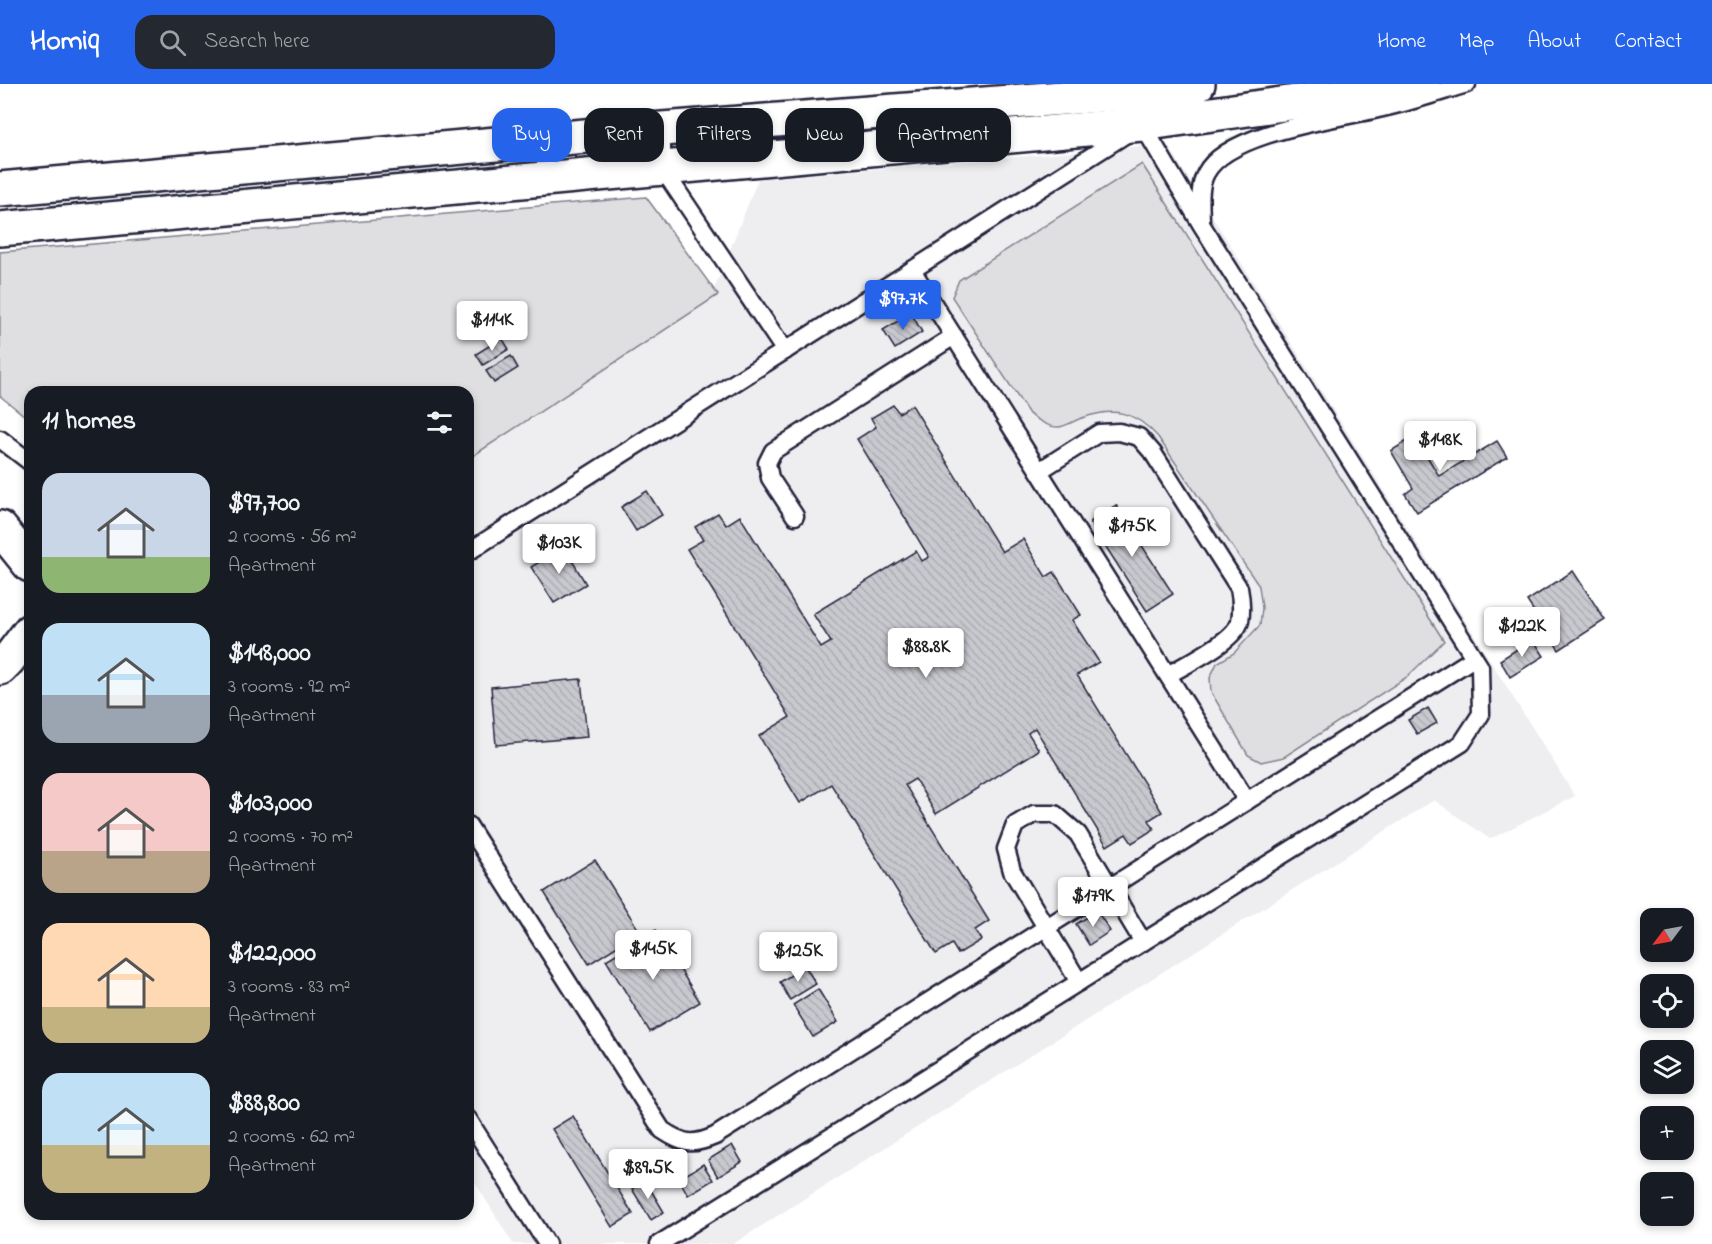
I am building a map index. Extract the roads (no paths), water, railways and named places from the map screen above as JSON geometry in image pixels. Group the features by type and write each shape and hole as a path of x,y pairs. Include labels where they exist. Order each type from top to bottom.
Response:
{"main road":[{"path":"664,129 1140,108 1198,84"},
{"path":"0,229 662,168 1140,108 1423,84"},
{"path":"0,189 584,136"},
{"path":"0,528 24,558"},
{"path":"0,668 24,639"}],"lane":[{"path":"1201,224 1202,189 1206,173 1226,152 1267,134 1389,107 1467,84"},
{"path":"474,548 912,270 1140,108 1201,224 1479,667 1482,714 1462,743 659,1244"},
{"path":"662,162 662,168 785,351"},
{"path":"912,270 1247,801"},
{"path":"795,516 770,478 767,463 773,450 954,336"},
{"path":"1039,471 1099,433 1119,432 1139,437 1153,453 1184,501 1239,588 1240,623 1228,638 1168,675"},
{"path":"0,440 24,458"},
{"path":"474,834 662,1130 687,1143 701,1142 715,1136 1474,658"},
{"path":"1079,982 1012,871 1006,849 1015,825 1034,814 1055,814 1078,834 1143,942"},
{"path":"474,1128 547,1244"}]}
